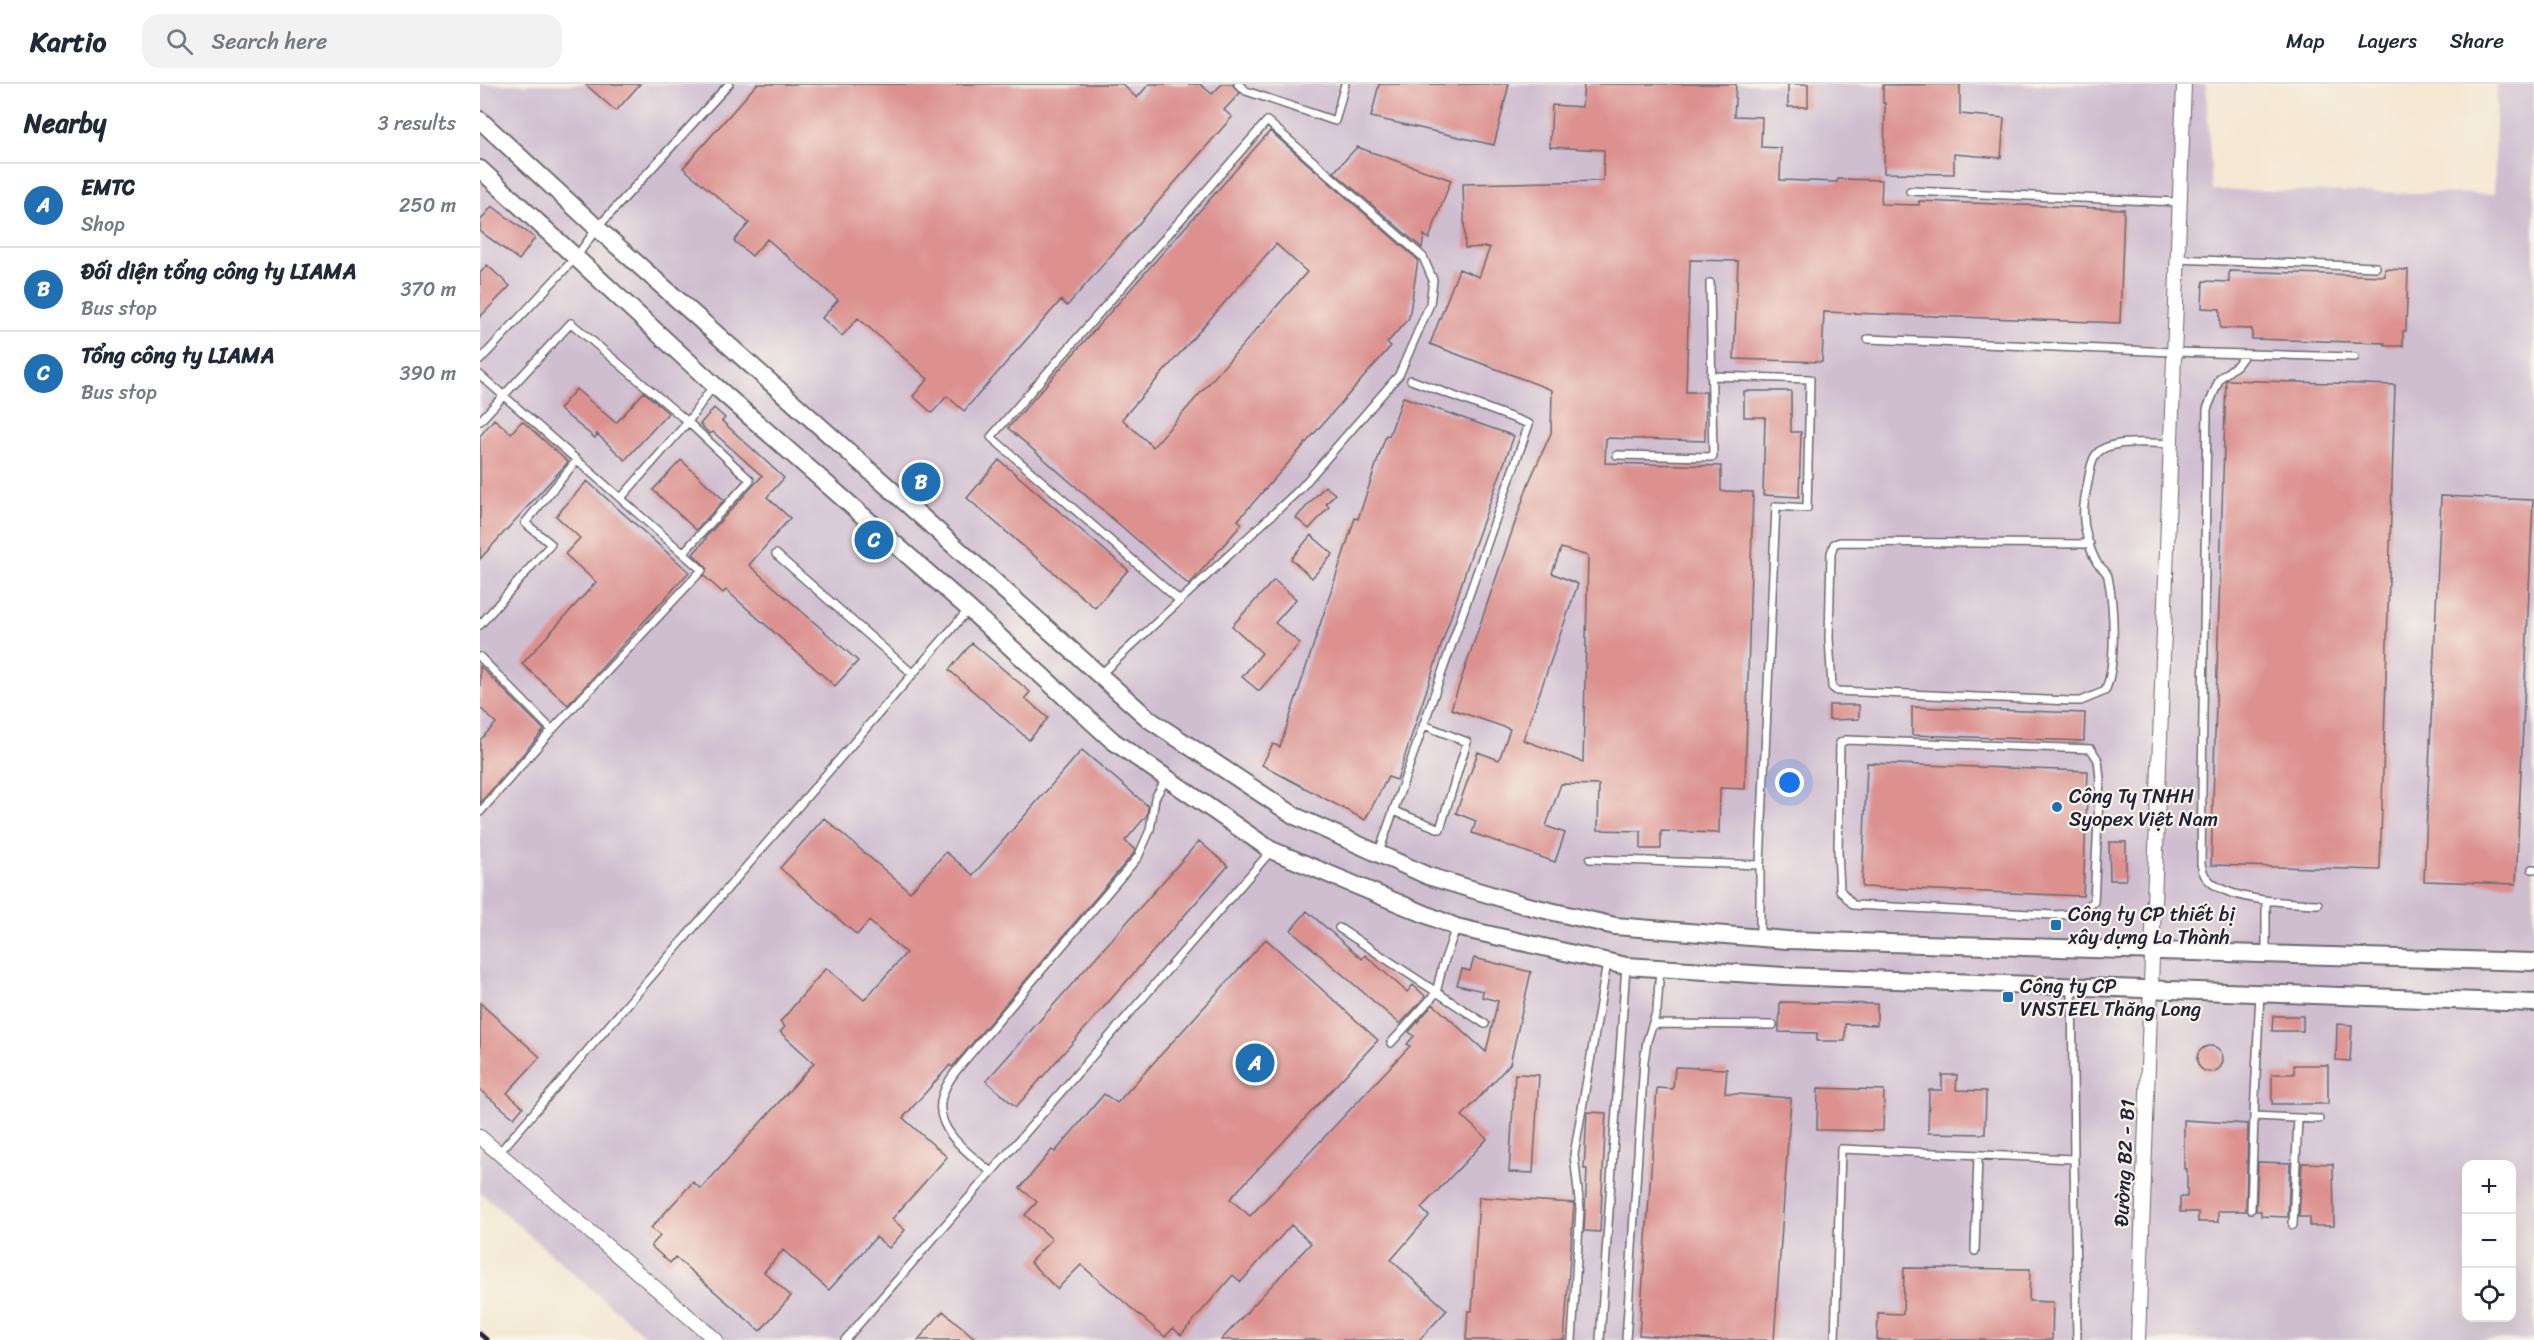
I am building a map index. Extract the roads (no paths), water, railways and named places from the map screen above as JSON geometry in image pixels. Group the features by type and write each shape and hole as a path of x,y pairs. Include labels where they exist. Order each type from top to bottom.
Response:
{"street":[{"name":"Đường B2 - B1","path":"2138,1340 2184,84"},
{"path":"480,120 597,228 1149,720 1295,816 1428,876 1524,905 1615,926 1787,940 2534,962"},
{"path":"480,169 577,256 714,385 969,609 1113,741 1271,850 1456,927 1626,966 1784,976 2534,1003"},
{"path":"480,1137 716,1340"}],"lane":[{"path":"480,360 577,256 597,228 729,84"},
{"path":"1238,84 1246,91 1335,121 1346,84"},
{"path":"1100,675 1180,601 1300,489 1399,375 1430,304 1433,280 1423,257 1267,121 991,437 1180,601"},
{"path":"1910,191 2178,202"},
{"path":"2176,259 2376,267"},
{"path":"1617,455 1713,457 1710,282"},
{"path":"480,422 503,394 571,323 687,422 750,480 683,553"},
{"path":"1868,339 2355,357"},
{"path":"2245,354 2237,366 2220,378 2207,409 2201,864 2205,877 2214,884 2266,902 2318,903"},
{"path":"480,375 702,570 552,730 480,812"},
{"path":"1711,376 1810,379 1807,508 1776,506 1760,865 1760,936"},
{"path":"1379,852 1529,424 1411,380"},
{"path":"621,498 687,422 714,385"},
{"path":"2090,544 1852,542 1834,544 1831,554 1829,638 1832,687 1836,691 2070,701 2081,701 2105,691 2109,682 2112,642 2108,574 2097,563 2082,510 2095,455 2106,448 2129,442 2170,444"},
{"path":"480,625 551,544 525,523 577,460"},
{"path":"776,554 912,674"},
{"path":"498,1154 969,609"},
{"path":"480,657 552,730"},
{"path":"1394,811 1440,829 1467,742 1424,725"},
{"path":"1846,740 2091,749 2098,760 2100,779 2094,902 2084,910 2074,914 2053,915 1853,905 1840,890 1838,851 1840,743 1846,740"},
{"path":"991,1172 956,1143 945,1125 941,1110 942,1097 952,1078 977,1046 1138,857 1150,830 1155,798 1167,778"},
{"path":"845,1340 1271,850"},
{"path":"1590,859 1760,865"},
{"path":"2266,902 2266,954"},
{"path":"1391,1043 1436,993 1456,927"},
{"path":"1339,928 1485,1024"},
{"path":"1572,1340 1580,1209 1574,1155 1607,963"},
{"path":"1600,1340 1626,966"},
{"path":"1626,1340 1644,1061 1657,1010 1660,968"},
{"path":"2072,986 2077,1340"},
{"path":"2251,1209 2260,993"},
{"path":"1653,1024 1773,1025"},
{"path":"2254,1116 2319,1119"},
{"path":"2293,1225 2298,1118"},
{"path":"1835,1340 1841,1149 2074,1160"},
{"path":"1974,1251 1978,1155"}],"railway":[{"path":"480,1334 487,1340"}],"place":[{"name":"Đối diện tổng công ty LIAMA","path":"921,482"},
{"name":"Tổng công ty LIAMA","path":"874,540"},
{"name":"Công Ty TNHH Syopex Việt Nam","path":"2057,807"},
{"name":"Công ty CP thiết bị xây dựng La Thành","path":"2056,925"},
{"name":"Công ty CP VNSTEEL Thăng Long","path":"2008,997"},
{"name":"EMTC","path":"1255,1063"}]}
